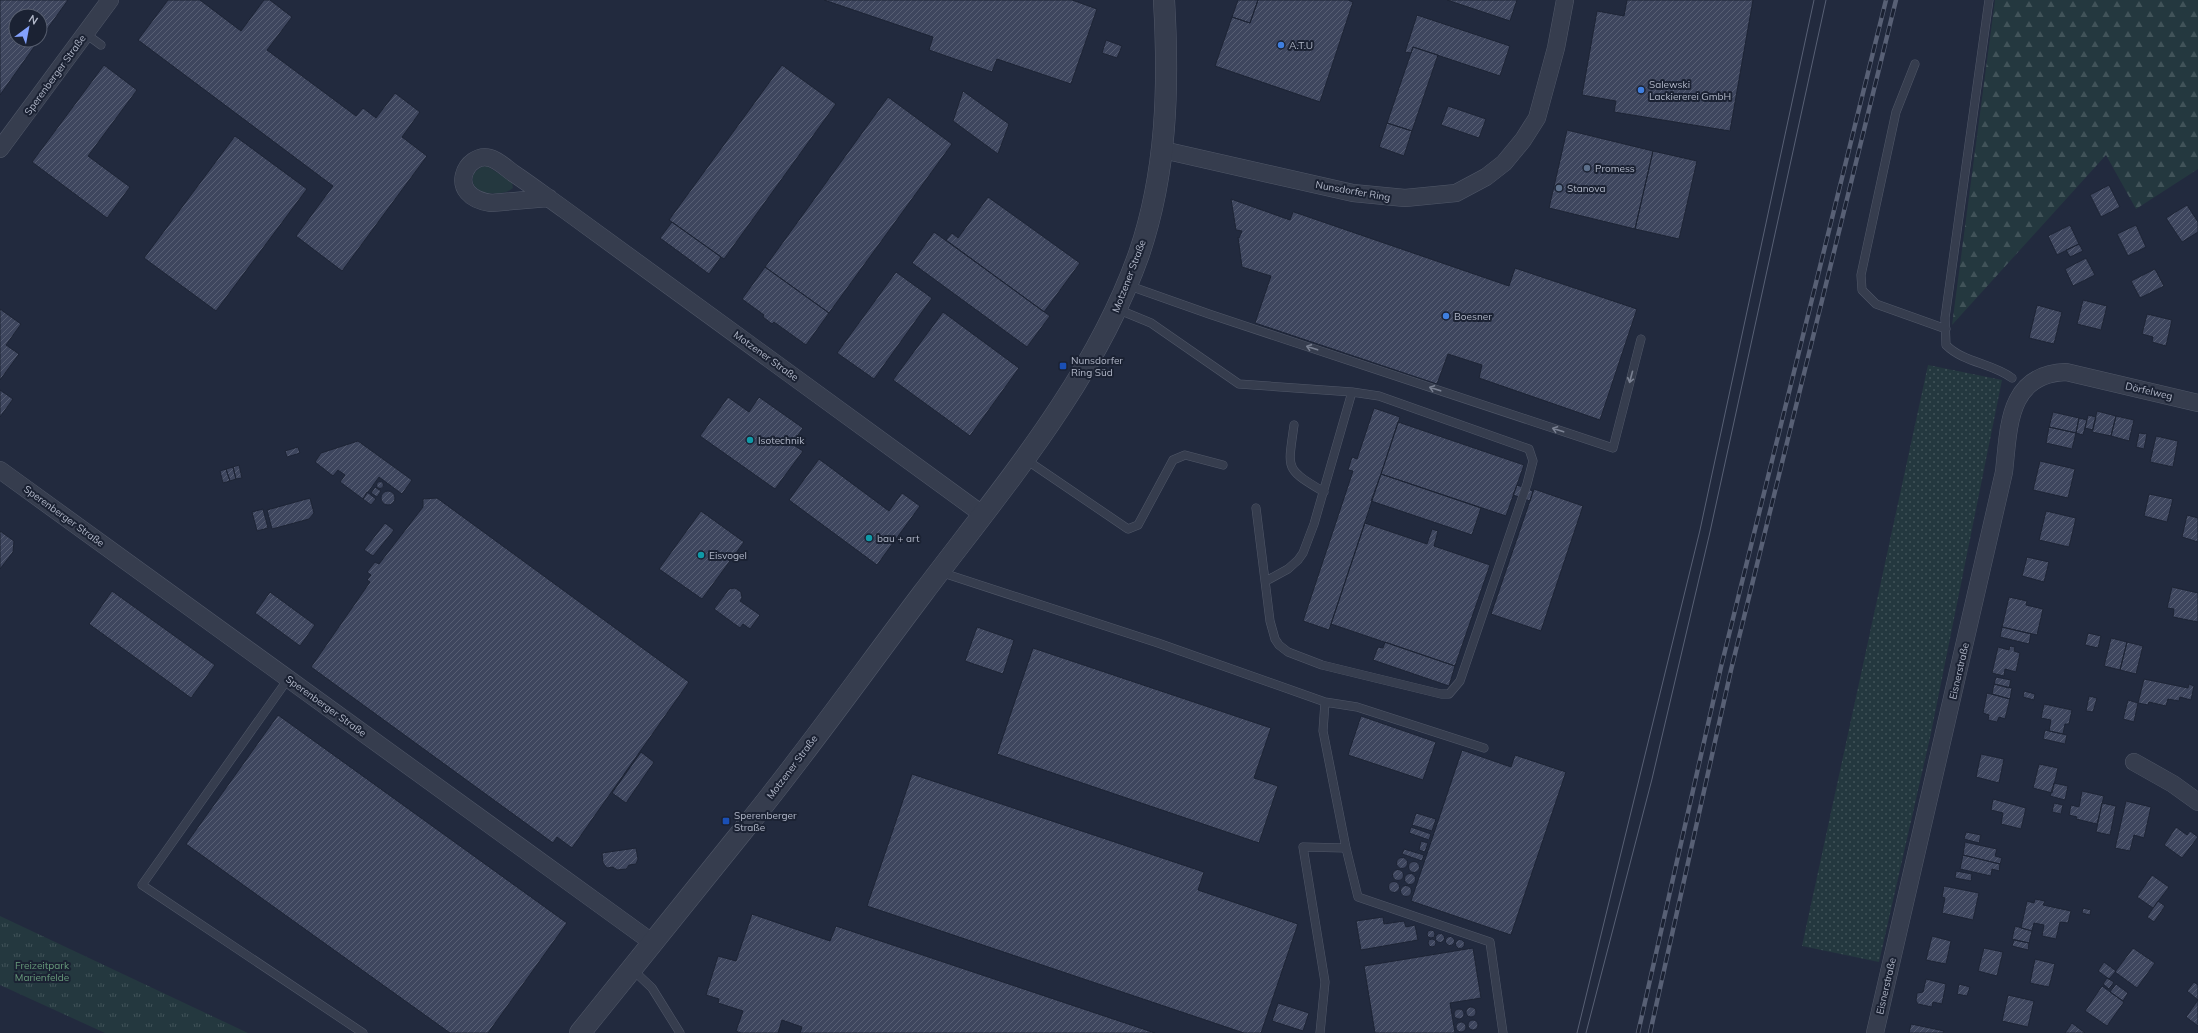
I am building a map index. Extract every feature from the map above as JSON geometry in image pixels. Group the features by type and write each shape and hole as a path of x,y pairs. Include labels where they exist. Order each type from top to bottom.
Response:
{"street":[{"name":"Sperenberger Straße","path":"0,149 110,0"},
{"name":"Motzener Straße","path":"580,1033 761,808 1024,458 1079,376 1116,309 1127,285 1150,216 1164,150 1167,49 1164,0"},
{"name":"Nunsdorfer Ring","path":"1164,150 1361,194 1405,198 1456,193 1486,177 1504,163 1523,140 1537,118 1556,48 1565,0"},
{"name":"Motzener Straße","path":"549,198 982,514"},
{"name":"Eisnerstraße","path":"1875,1033 2004,472 2009,423 2016,401 2025,388 2043,376 2054,372 2066,372 2100,380"},
{"name":"Dörfelweg","path":"2100,380 2198,403"},
{"name":"Sperenberger Straße","path":"0,470 653,943"},
{"path":"2134,762 2173,784 2198,802"}],"lane":[{"path":"1988,0 1945,318 1946,345 1956,355 2003,371 2012,378"},
{"path":"86,34 101,45"},
{"path":"1915,64 1896,112 1861,275 1862,290 1876,304 1946,329"},
{"path":"1127,285 1209,314 1613,448 1641,339"},
{"path":"1116,309 1151,323 1239,384 1352,392 1378,396 1529,449 1533,461 1531,472 1460,681 1449,694 1441,694 1322,665 1288,652 1279,645 1274,639 1270,621 1256,508"},
{"path":"1266,581 1288,569 1298,560 1314,524 1352,392"},
{"path":"1294,425 1289,462 1297,476 1324,492"},
{"path":"1024,458 1128,529 1138,525 1173,460 1185,455 1223,465"},
{"path":"939,572 1150,641 1325,702 1357,708 1484,748"},
{"path":"288,679 142,885 363,1033"},
{"path":"1325,702 1323,731 1346,848 1358,897 1490,942 1503,1033"},
{"path":"1320,1033 1325,982 1303,847 1346,848"},
{"path":"632,968 652,988 680,1033"}],"green space":[{"path":"1995,0 2198,0 2198,169 2136,209 2106,155 1952,325"},
{"path":"487,166 512,182 513,188 502,193 494,194 480,191 475,187 473,181 474,173 481,167"},
{"path":"1928,365 2002,380 1931,733 1879,962 1802,946"},
{"name":"Freizeitpark Marienfelde","path":"0,916 248,1033 105,1033 0,985"}],"building":[{"path":"0,0 68,0 48,28 48,8 8,8 8,48 33,48 0,95"},
{"path":"168,0 200,0 241,31 264,0 270,0 292,17 267,50 356,116 363,108 376,118 395,93 420,112 402,137 427,156 342,271 296,236 333,186 138,40"},
{"path":"824,0 1072,0 1097,9 1071,84 997,59 992,72 929,50 933,37"},
{"path":"1238,0 1258,0 1250,23 1232,17"},
{"name":"A.T.U","path":"1258,0 1348,0 1353,2 1320,102 1215,66 1232,17 1250,23"},
{"path":"1447,0 1517,0 1510,21"},
{"path":"1627,0 1753,0 1730,131 1614,112 1616,101 1582,95 1597,11 1624,16"},
{"path":"1417,15 1510,46 1500,76 1413,47 1411,53 1405,52"},
{"path":"1106,40 1122,46 1117,58 1102,53"},
{"path":"1413,47 1438,55 1412,131 1387,123"},
{"path":"104,65 137,90 88,156 130,187 107,218 32,162"},
{"path":"782,65 836,104 724,259 669,220"},
{"path":"963,91 1009,124 998,154 953,121"},
{"path":"888,97 952,144 829,313 765,267"},
{"path":"1448,106 1486,119 1479,138 1441,125"},
{"path":"1387,123 1412,131 1404,156 1379,147"},
{"path":"1567,130 1653,151 1635,229 1549,208"},
{"path":"235,136 307,189 216,311 144,258"},
{"path":"1653,151 1697,161 1679,239 1635,229"},
{"path":"2109,185 2120,207 2101,217 2090,195"},
{"path":"988,197 1080,263 1044,312 946,240 952,233 958,238"},
{"name":"Boesner","path":"1231,199 1290,220 1294,212 1509,286 1515,268 1637,309 1600,420 1479,378 1482,365 1448,354 1437,384 1255,323 1271,276 1242,267 1238,237 1239,238 1242,231 1236,230"},
{"path":"2187,205 2198,222 2198,232 2182,242 2166,218"},
{"path":"672,222 721,257 709,274 660,238"},
{"path":"2070,225 2079,244 2057,255 2048,236"},
{"path":"2136,225 2146,247 2128,256 2117,234"},
{"path":"934,232 1050,316 1027,347 912,263"},
{"path":"2079,244 2083,251 2070,257 2066,250"},
{"path":"2086,258 2095,275 2073,286 2065,269"},
{"path":"765,267 829,313 806,345 774,322 772,324 763,317 764,315 742,299"},
{"path":"2155,269 2164,286 2140,298 2131,281"},
{"path":"896,272 932,298 874,379 837,353"},
{"path":"2083,300 2107,306 2101,330 2077,324"},
{"path":"2037,305 2062,312 2054,344 2029,338"},
{"path":"0,309 21,324 6,345 19,354 0,380"},
{"path":"943,312 1019,368 970,436 893,380"},
{"path":"2147,314 2172,320 2166,346 2152,342 2153,337 2142,334"},
{"path":"0,390 13,399 0,417"},
{"name":"Isotechnik","path":"728,397 749,412 759,397 803,428 792,444 803,451 775,489 700,436"},
{"path":"1374,408 1400,417 1329,630 1303,621 1353,471 1348,470 1352,457 1357,459"},
{"path":"2097,411 2116,416 2111,436 2092,432"},
{"path":"2053,412 2079,418 2076,433 2049,427"},
{"path":"2088,415 2096,417 2093,430 2085,428"},
{"path":"2116,416 2134,420 2129,441 2111,436"},
{"path":"2079,418 2087,420 2083,435 2076,433"},
{"path":"1398,422 1524,465 1506,516 1381,474"},
{"path":"2049,427 2076,433 2072,449 2046,443"},
{"path":"2139,433 2147,434 2144,449 2136,447"},
{"path":"2156,436 2178,441 2173,467 2150,462"},
{"path":"358,441 412,480 402,494 379,477 363,499 340,482 345,475 338,470 333,476 315,462 321,453"},
{"path":"298,447 300,453 287,457 285,451"},
{"name":"bau + art","path":"819,459 889,511 902,493 920,506 877,565 789,500"},
{"path":"2040,461 2075,469 2068,498 2033,490"},
{"path":"239,465 242,478 236,479 233,467"},
{"path":"233,467 236,479 230,481 226,469"},
{"path":"226,469 230,481 223,483 220,471"},
{"path":"1381,474 1481,508 1472,535 1371,501"},
{"path":"380,481 383,482 383,488 380,489 377,488 376,485 377,482"},
{"path":"1517,485 1533,491 1530,501 1513,495"},
{"path":"375,487 381,491 377,497 371,493"},
{"path":"1534,489 1583,506 1541,631 1491,614"},
{"path":"388,491 393,493 395,498 393,503 388,505 383,503 381,498 383,493"},
{"path":"367,492 376,499 371,505 363,499"},
{"path":"2149,494 2173,499 2167,522 2144,516"},
{"path":"310,498 314,513 309,519 272,529 267,510"},
{"path":"437,498 689,682 572,848 557,837 553,843 311,667 370,582 367,580 371,575 367,572 375,562 379,564 423,507 423,499"},
{"path":"263,509 268,528 257,531 252,512"},
{"name":"Eisvogel","path":"701,511 744,542 702,599 659,569"},
{"path":"2046,511 2076,518 2069,547 2039,540"},
{"path":"2187,515 2198,518 2198,542 2182,537"},
{"path":"385,523 394,530 373,556 364,550"},
{"path":"1365,523 1427,544 1432,529 1438,531 1434,546 1490,565 1455,666 1331,624"},
{"path":"0,531 14,541 13,552 0,569"},
{"path":"2027,557 2049,562 2044,582 2022,576"},
{"path":"2172,587 2198,593 2198,622 2173,617 2174,609 2167,608"},
{"path":"735,588 741,592 742,598 740,601 760,615 750,629 743,624 740,628 714,609 729,589"},
{"path":"112,591 215,665 191,698 89,624"},
{"path":"270,592 315,625 300,646 255,613"},
{"path":"2009,597 2027,601 2026,605 2043,609 2037,635 2002,627"},
{"path":"977,627 1014,640 1003,674 965,661"},
{"path":"2002,627 2031,634 2029,644 2000,637"},
{"path":"2088,633 2101,636 2098,648 2085,645"},
{"path":"2111,638 2127,642 2120,670 2104,666"},
{"path":"1385,642 1455,666 1449,686 1373,660 1378,647 1383,648"},
{"path":"2127,642 2143,646 2136,674 2120,670"},
{"path":"2010,646 2015,647 2014,651 2020,653 2016,672 2005,669 2004,676 1992,673 1998,647 2009,650"},
{"path":"1033,648 1271,728 1254,778 1278,786 1259,843 997,754"},
{"path":"1996,677 2011,680 2009,688 1994,684"},
{"path":"2144,679 2188,688 2189,684 2194,686 2191,700 2180,697 2179,701 2168,699 2166,706 2149,702 2148,705 2138,703"},
{"path":"1994,684 2012,688 2010,699 1992,694"},
{"path":"2024,691 2035,694 2034,700 2023,697"},
{"path":"1987,693 2010,699 2005,719 1999,717 1997,722 1988,720 1989,715 1983,713"},
{"path":"2089,696 2097,698 2093,712 2086,711"},
{"path":"2128,700 2138,703 2134,722 2123,719"},
{"path":"2044,704 2072,710 2069,724 2065,724 2063,734 2049,731 2051,720 2041,718"},
{"path":"278,715 567,923 488,1033 450,1033 186,844"},
{"path":"1361,716 1436,742 1423,780 1348,755"},
{"path":"2045,730 2067,735 2065,744 2043,739"},
{"path":"1462,750 1511,767 1515,755 1566,772 1511,935 1411,901"},
{"path":"641,752 654,762 626,803 612,793"},
{"path":"1981,754 2004,759 1999,783 1976,777"},
{"path":"2039,764 2058,768 2052,793 2033,788"},
{"path":"912,774 1204,872 1198,890 1298,924 1261,1033 1244,1033 867,906"},
{"path":"2054,783 2068,786 2065,800 2050,796"},
{"path":"2082,791 2104,796 2097,824 2076,819 2077,817 2069,815 2071,805 2079,807"},
{"path":"1993,799 2026,808 2021,829 2001,824 2003,813 1991,810"},
{"path":"2126,801 2151,807 2144,838 2134,835 2130,851 2115,848"},
{"path":"2054,803 2063,805 2061,814 2052,812"},
{"path":"2102,803 2116,806 2110,835 2096,832"},
{"path":"1416,813 1436,819 1432,831 1412,825"},
{"path":"1411,827 1431,834 1429,840 1409,833"},
{"path":"2176,827 2187,835 2190,831 2198,837 2182,858 2164,845"},
{"path":"1966,832 1981,835 1979,843 1964,839"},
{"path":"1421,841 1428,843 1425,852 1419,850"},
{"path":"1965,842 1997,849 1995,856 2002,858 2000,864 1963,855"},
{"path":"636,848 638,859 636,864 629,865 626,869 617,870 613,867 607,868 603,863 602,853"},
{"path":"1404,849 1424,855 1422,861 1402,854"},
{"path":"1963,855 2000,864 1999,871 1992,869 1991,876 1960,869"},
{"path":"1400,858 1404,858 1406,859 1406,867 1400,868 1397,865 1397,861"},
{"path":"1412,862 1416,862 1418,863 1418,871 1412,872 1409,869 1409,865"},
{"path":"1396,870 1400,870 1402,871 1402,879 1396,880 1393,877 1393,873"},
{"path":"1956,871 1972,874 1971,881 1955,878"},
{"path":"1408,874 1412,874 1414,875 1414,883 1408,884 1405,881 1405,877"},
{"path":"2152,875 2169,887 2153,908 2137,897"},
{"path":"1392,882 1396,882 1398,883 1398,891 1392,892 1389,889 1389,885"},
{"path":"1404,886 1408,886 1410,887 1410,895 1404,896 1401,893 1401,889"},
{"path":"1944,886 1979,893 1973,920 1942,913 1945,898 1942,897"},
{"path":"2035,899 2045,901 2043,905 2071,911 2068,923 2060,922 2056,939 2042,936 2044,925 2034,923 2032,931 2021,928 2027,901 2034,903"},
{"path":"2158,901 2165,906 2154,922 2147,917"},
{"path":"2083,908 2091,910 2090,915 2082,913"},
{"path":"752,914 830,941 836,926 1155,1033 800,1033 802,1027 782,1020 778,1033 741,1033 736,1031 743,1011 718,1003 719,999 706,995 718,956 736,961"},
{"path":"1383,917 1384,924 1404,921 1406,927 1415,925 1418,940 1361,950 1356,921"},
{"path":"2015,926 2032,931 2029,943 2012,939"},
{"path":"1431,930 1434,931 1434,937 1431,938 1428,937 1427,934 1428,931"},
{"path":"1438,934 1442,934 1444,938 1442,942 1438,942 1436,940 1436,936"},
{"path":"1932,936 1951,941 1946,964 1926,960"},
{"path":"1448,937 1452,937 1454,941 1452,945 1448,945 1446,943 1446,939"},
{"path":"1432,939 1435,940 1435,946 1432,947 1429,946 1428,943 1429,940"},
{"path":"1458,940 1462,940 1464,944 1462,948 1458,948 1456,946 1456,942"},
{"path":"2014,940 2029,943 2028,950 2012,946"},
{"path":"1473,948 1481,998 1450,1003 1455,1033 1375,1033 1364,966"},
{"path":"1984,948 2003,952 1997,976 1978,971"},
{"path":"2133,948 2155,963 2137,988 2115,972"},
{"path":"2035,959 2055,964 2049,987 2030,983"},
{"path":"2104,962 2116,971 2109,979 2098,971"},
{"path":"2107,978 2114,982 2109,989 2103,984"},
{"path":"1926,979 1946,984 1942,1004 1933,1002 1932,1007 1918,1004 1916,1001 1917,993 1923,992"},
{"path":"2194,982 2198,985 2198,1000 2187,991"},
{"path":"1959,984 1970,987 1967,996 1957,994"},
{"path":"2116,984 2128,993 2123,1001 2110,992"},
{"path":"2102,986 2124,1002 2107,1026 2085,1011"},
{"path":"2008,995 2034,1001 2028,1027 2002,1021"},
{"path":"2198,1000 2198,1026 2186,1017"},
{"path":"1278,1003 1309,1013 1303,1031 1272,1021"},
{"path":"1469,1007 1473,1007 1475,1008 1475,1016 1469,1017 1466,1014 1466,1010"},
{"path":"1457,1009 1461,1009 1463,1010 1463,1018 1457,1019 1454,1016 1454,1012"},
{"path":"1471,1020 1475,1020 1477,1021 1477,1029 1471,1030 1468,1027 1468,1023"},
{"path":"1459,1022 1463,1022 1465,1023 1465,1031 1459,1032 1456,1029 1456,1025"},
{"path":"2072,1023 2085,1033 2065,1033"},
{"path":"1911,1024 1944,1031 1943,1033 1909,1033"}],"tram line":[{"path":"1577,1033 1700,530 1814,0"},
{"path":"1586,1033 1652,779 1710,532 1826,0"}],"railway":[{"path":"1638,1033 1721,667 1886,0"},
{"path":"1650,1033 1731,670 1896,0"}],"place":[{"name":"A.T.U","path":"1281,45"},
{"name":"Salewski Lackiererei GmbH","path":"1641,90"},
{"name":"Promess","path":"1587,168"},
{"name":"Stanova","path":"1559,188"},
{"name":"Boesner","path":"1446,316"},
{"name":"Nunsdorfer Ring Süd","path":"1063,366"},
{"name":"Isotechnik","path":"750,440"},
{"name":"bau + art","path":"869,538"},
{"name":"Eisvogel","path":"701,555"},
{"name":"Sperenberger Straße","path":"726,821"}]}
